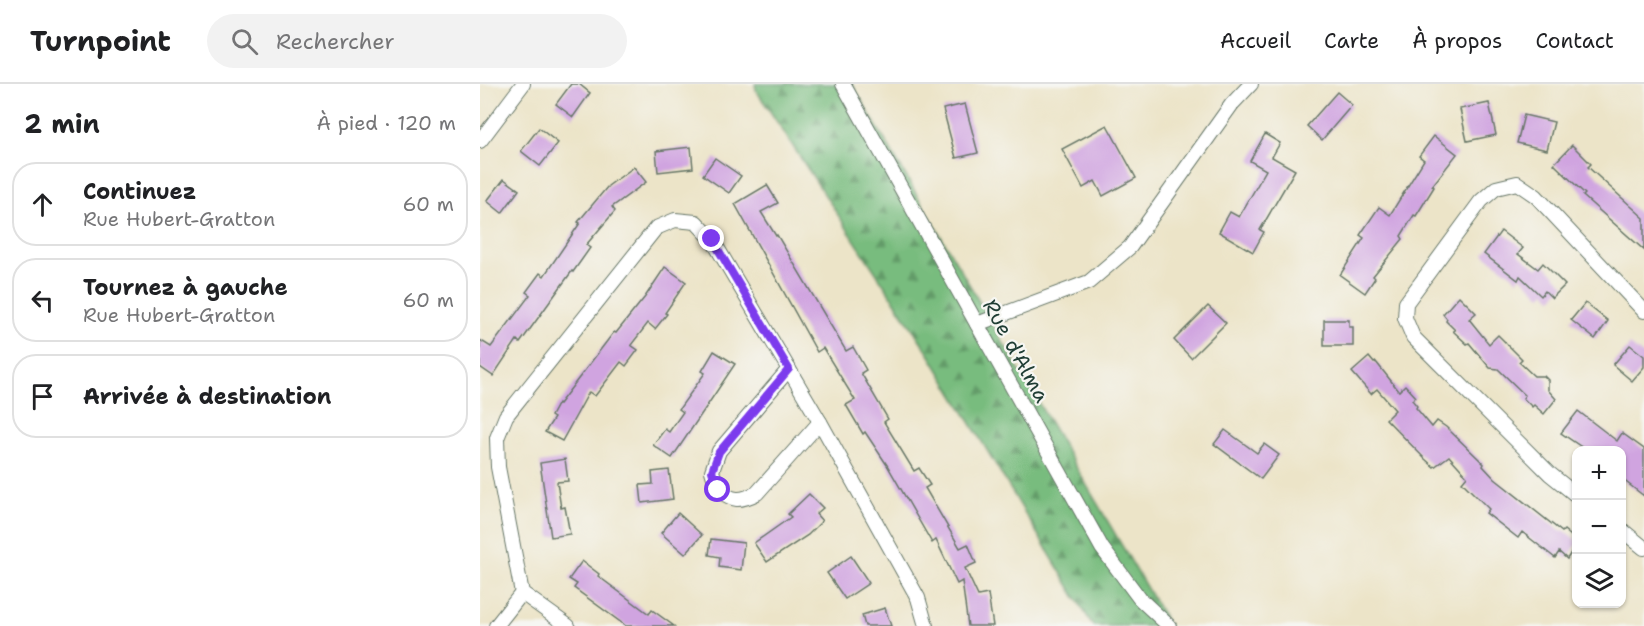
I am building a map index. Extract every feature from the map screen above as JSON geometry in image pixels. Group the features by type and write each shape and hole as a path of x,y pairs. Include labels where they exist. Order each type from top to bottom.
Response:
{"street":[{"path":"480,141 523,84"},
{"name":"Rue d'Alma","path":"843,84 1102,548 1140,598 1169,626"},
{"path":"977,324 1089,282 1130,247 1232,104 1251,84"},
{"path":"1572,492 1550,474 1413,337 1405,318 1406,303 1481,201 1496,188 1517,183 1536,196 1644,310"},
{"path":"568,626 522,593 498,467 497,438 506,416 656,228 675,220 696,222 712,239 820,422 918,598 926,626"},
{"path":"789,369 719,452 712,471 718,490 730,499 744,500 757,493 820,422"},
{"path":"1626,533 1644,548"},
{"path":"496,626 522,593"}],"green space":[{"path":"755,84 852,84 1169,626 1093,626 926,349 756,90"}],"building":[{"path":"571,84 579,84 590,93 573,117 556,104"},
{"path":"1337,92 1352,105 1322,140 1307,126"},
{"path":"1489,103 1496,135 1467,141 1460,109"},
{"path":"965,104 978,153 956,158 943,109"},
{"path":"1524,115 1554,122 1547,150 1517,143"},
{"path":"1107,125 1136,178 1103,196 1095,181 1083,188 1062,149"},
{"path":"539,128 558,143 540,166 521,151"},
{"path":"1265,134 1280,143 1272,157 1295,170 1260,230 1264,232 1253,252 1219,232 1230,212 1239,217 1266,170 1250,161"},
{"path":"1434,136 1457,154 1432,186 1434,187 1401,236 1403,239 1373,276 1375,278 1365,293 1340,275 1364,238 1360,235 1379,207 1390,215 1424,160 1419,156"},
{"path":"1572,145 1591,164 1588,167 1644,218 1644,250 1583,196 1585,194 1554,164"},
{"path":"691,147 693,168 658,172 656,151"},
{"path":"715,158 741,176 729,193 703,175"},
{"path":"634,167 646,182 612,207 615,211 586,245 590,248 520,343 517,340 493,376 480,367 480,340 491,347 530,295 526,292 540,273 544,276 580,223 578,222 608,186"},
{"path":"504,179 519,190 502,213 487,201"},
{"path":"767,185 778,203 761,212 846,351 853,347 866,370 861,373 888,419 884,422 914,471 919,468 930,485 925,488 960,548 968,544 976,563 965,568 978,596 988,594 993,626 968,626 962,581 957,584 936,540 932,543 887,465 865,432 863,434 846,405 855,400 823,348 817,352 735,204"},
{"path":"1501,231 1523,248 1518,254 1538,269 1543,263 1565,285 1552,298 1545,291 1541,296 1520,276 1518,280 1484,254"},
{"path":"665,267 686,282 665,313 667,314 655,329 648,323 631,345 638,350 626,366 621,362 595,396 589,392 562,441 545,432 554,418 551,416 558,403 645,297"},
{"path":"1459,296 1476,313 1469,319 1489,344 1498,335 1522,359 1519,362 1534,376 1544,376 1548,380 1548,390 1556,399 1544,414 1534,405 1532,407 1523,398 1525,395 1498,369 1490,368 1469,343 1467,344 1453,331 1455,330 1443,314"},
{"path":"1585,303 1608,321 1595,339 1571,320"},
{"path":"1208,306 1226,323 1191,358 1174,340"},
{"path":"1324,320 1349,320 1349,327 1353,327 1353,346 1324,346"},
{"path":"1630,345 1644,356 1644,367 1632,381 1613,365"},
{"path":"714,351 735,364 672,458 653,445 665,429 669,432 683,412 679,409 705,373 702,371"},
{"path":"1369,357 1374,363 1376,362 1399,391 1405,385 1416,397 1412,400 1416,408 1432,427 1437,421 1446,427 1484,464 1483,466 1495,479 1562,532 1564,530 1572,537 1572,551 1567,559 1559,552 1555,558 1522,532 1518,538 1486,513 1489,509 1462,482 1467,476 1449,456 1434,467 1386,419 1395,410 1377,389 1371,394 1352,372"},
{"path":"1578,411 1617,441 1622,433 1644,449 1644,496 1626,482 1626,446 1580,446 1561,433"},
{"path":"1225,430 1257,453 1264,444 1279,455 1261,479 1214,444"},
{"path":"565,459 568,481 557,482 561,508 565,507 570,534 551,537 540,463"},
{"path":"669,470 673,499 642,503 640,485 653,484 652,472"},
{"path":"809,494 823,508 816,514 822,521 808,535 767,562 754,543 791,517 788,514"},
{"path":"678,513 702,535 685,554 661,533"},
{"path":"711,539 744,543 741,570 719,567 720,557 709,555"},
{"path":"851,556 869,583 845,599 827,573"},
{"path":"582,561 599,574 598,576 649,614 652,610 674,626 626,626 574,588 577,584 569,579"},
{"path":"885,608 891,626 865,626 862,615"}],"route":[{"path":"712,239 789,369 719,452 712,471 718,490"}]}
